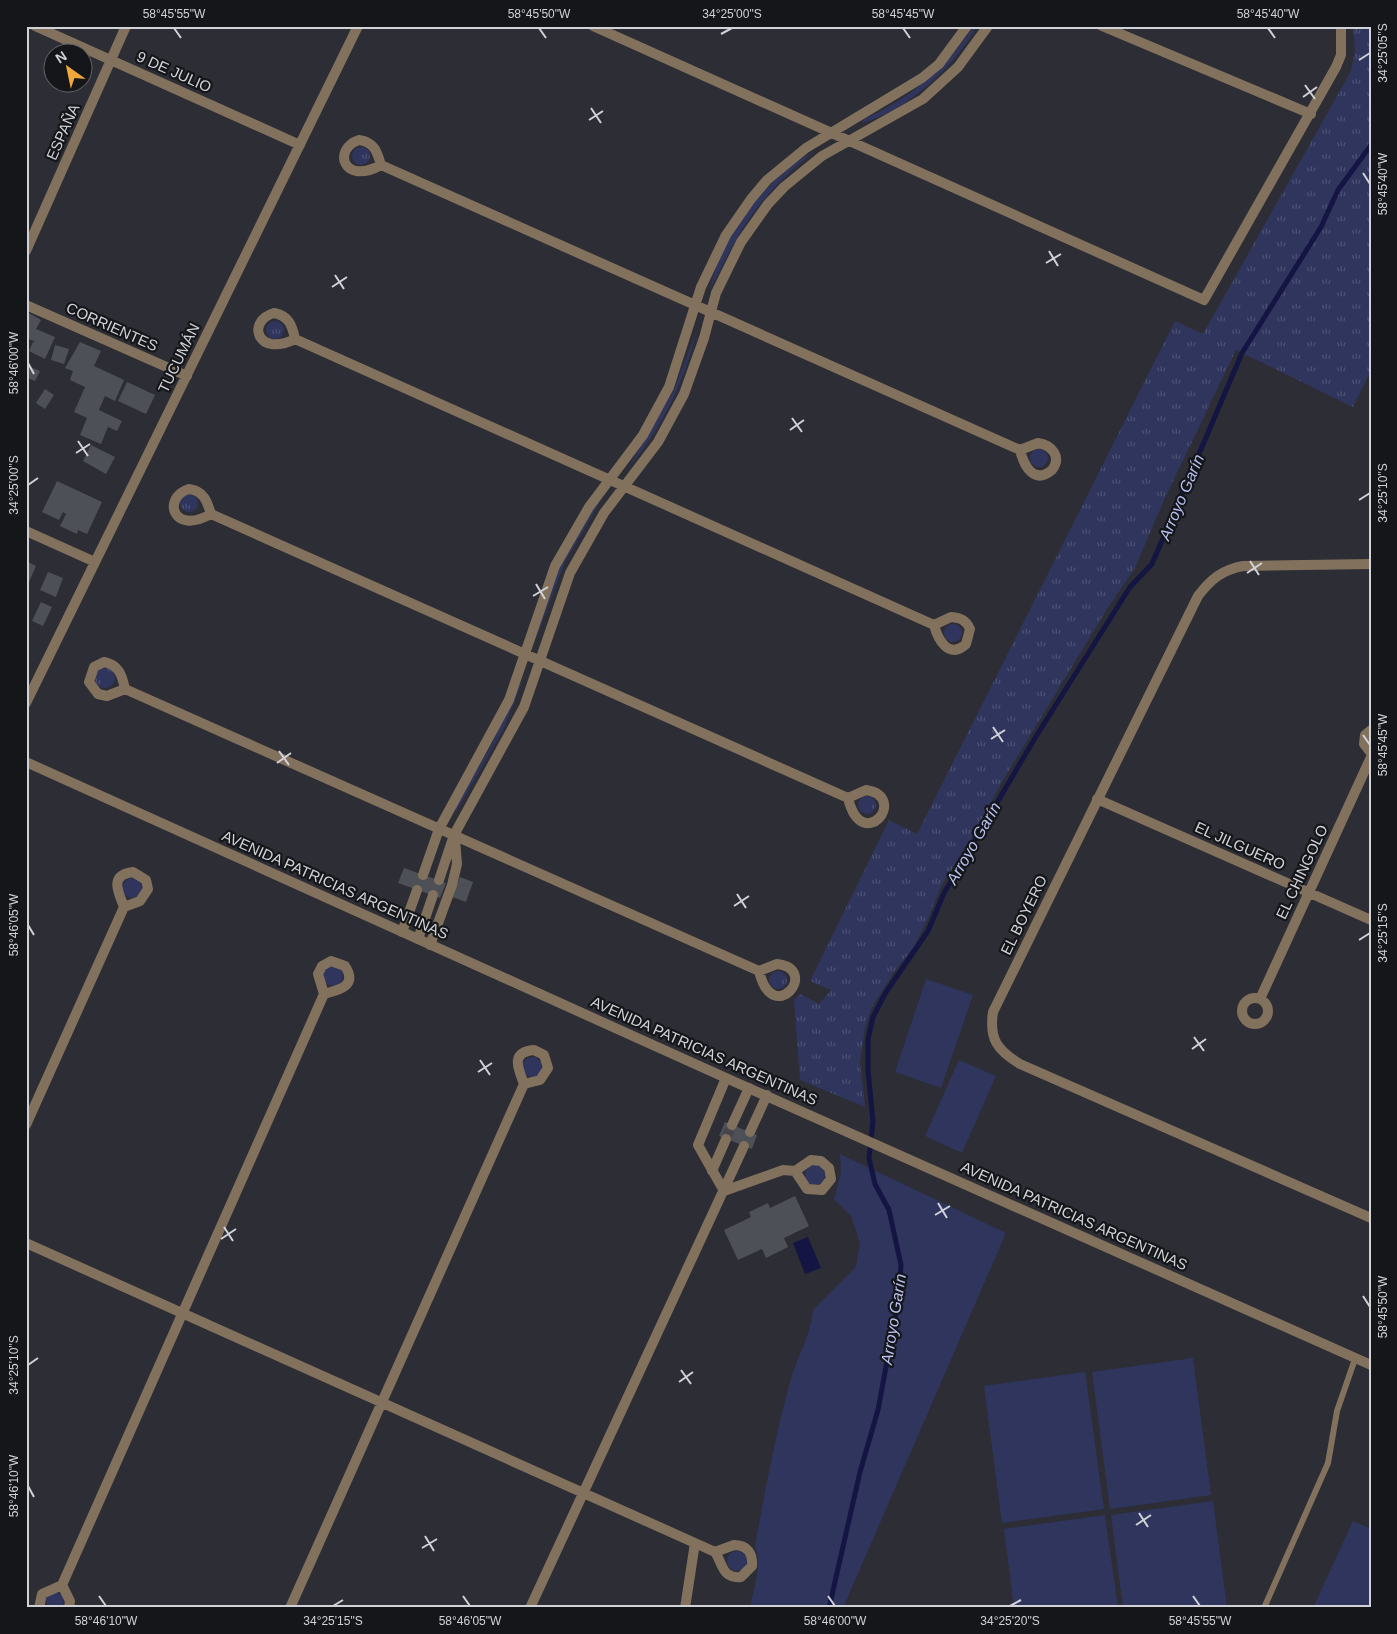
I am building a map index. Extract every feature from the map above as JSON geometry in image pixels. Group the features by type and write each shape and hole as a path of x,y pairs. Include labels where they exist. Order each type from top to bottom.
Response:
{"street":[{"name":"9 DE JULIO","path":"35,26 300,145"},
{"name":"ESPAÑA","path":"26,251 126,26"},
{"name":"TUCUMÁN","path":"26,703 358,26"},
{"path":"593,26 1204,300 1311,114 1341,55 1341,26"},
{"path":"423,874 439,829 509,700 556,566 589,507 643,435 669,387 712,262 726,235 751,199 768,180 806,148 922,78 939,64 967,26"},
{"path":"439,880 454,835 524,706 570,573 604,513 625,487 673,417 694,369 727,269 749,230 768,204 784,187 822,156 896,116 941,85 958,67 988,26"},
{"path":"1102,26 1311,114"},
{"path":"381,165 1020,450"},
{"name":"CORRIENTES","path":"26,305 186,376"},
{"path":"295,340 934,625"},
{"path":"211,514 848,798"},
{"path":"26,532 95,562"},
{"name":"EL BOYERO","path":"1371,564 1243,566 1227,569 1211,579 1198,596 1097,799 993,1012 991,1027 994,1040 1001,1051 1020,1064 1371,1218"},
{"path":"125,688 759,971"},
{"path":"1371,730 1364,739 1366,748 1371,753"},
{"name":"EL CHINGOLO","path":"1260,999 1371,757"},
{"name":"AVENIDA PATRICIAS ARGENTINAS","path":"26,762 726,1078 1371,1365"},
{"name":"EL JILGUERO","path":"1097,799 1371,920"},
{"path":"430,944 452,885 457,864 454,835"},
{"path":"402,932 418,890"},
{"path":"418,939 433,895"},
{"path":"26,1125 124,907"},
{"path":"39,1608 42,1594 62,1585 324,994"},
{"path":"724,1191 698,1145 726,1078"},
{"path":"290,1608 524,1084"},
{"path":"732,1125 749,1088"},
{"path":"750,1132 767,1096"},
{"path":"712,1171 726,1139"},
{"path":"530,1608 744,1146"},
{"path":"724,1191 783,1170 795,1171"},
{"path":"26,1243 715,1552"},
{"path":"685,1608 695,1543"},
{"path":"62,1585 70,1601 69,1608"}],"lane":[{"path":"1264,1608 1328,1463 1337,1411 1356,1359"}],"green space":[{"path":"974,26 977,26 968,41 943,71 928,85 895,109 878,118 861,123 866,118 898,101 927,80 952,55"},
{"path":"1353,26 1371,26 1371,370 1353,407 1236,350 1164,500 1135,568 1107,609 1003,780 970,841 941,886 928,919 913,948 894,972 872,1007 865,1028 860,1062 865,1107 800,1080 794,1000 800,994 819,1004 831,990 810,981 889,820 917,834 1175,321 1203,334 1351,71 1355,50"},
{"path":"361,147 367,150 370,156 367,162 361,165 355,162 352,156 355,150"},
{"path":"815,151 780,182 753,213 731,248 710,290 715,270 724,250 749,210 780,175"},
{"path":"275,321 281,324 284,330 281,336 275,339 269,336 266,330 269,324"},
{"path":"697,330 686,367 671,403 651,437 628,468 673,392"},
{"path":"1039,449 1045,452 1048,458 1045,464 1039,467 1033,464 1030,458 1033,452"},
{"path":"189,494 195,497 198,503 195,509 189,512 183,509 180,503 183,497"},
{"path":"603,497 565,562 535,641 544,604 560,564 581,527"},
{"path":"953,624 959,627 962,633 959,639 953,642 947,639 944,633 947,627"},
{"path":"101,668 109,668 115,674 115,682 109,688 101,688 95,682 95,674"},
{"path":"526,672 504,728 455,814 457,803 490,748"},
{"path":"867,796 873,799 876,805 873,811 867,814 861,811 858,805 861,799"},
{"path":"132,878 139,881 142,888 139,895 132,898 125,895 122,888 125,881"},
{"path":"333,966 340,969 343,976 340,983 333,986 326,983 323,976 326,969"},
{"path":"778,971 784,974 787,980 784,986 778,989 772,986 769,980 772,974"},
{"path":"926,979 973,995 941,1088 895,1072"},
{"path":"532,1057 539,1060 542,1067 539,1074 532,1077 525,1074 522,1067 525,1060"},
{"path":"959,1060 996,1076 962,1153 925,1136"},
{"path":"840,1154 1006,1233 843,1608 750,1608 758,1569 755,1546 775,1443 790,1382 810,1328 813,1310 856,1267 860,1243 851,1216 834,1199 841,1173"},
{"path":"815,1165 822,1168 825,1175 822,1182 815,1185 808,1182 805,1175 808,1168"},
{"path":"1193,1358 1211,1495 1110,1509 1092,1372"},
{"path":"1085,1372 1104,1509 1002,1523 984,1386"},
{"path":"1213,1501 1227,1608 1123,1608 1111,1515"},
{"path":"1105,1515 1118,1608 1014,1608 1004,1529"},
{"path":"1353,1521 1371,1529 1371,1608 1313,1608"},
{"path":"737,1551 744,1554 747,1561 744,1568 737,1571 730,1568 727,1561 730,1554"},
{"path":"57,1592 63,1596 64,1608 47,1608 46,1598 50,1593"}],"shaded area":[{"path":"808,1237 821,1268 805,1274 793,1243"}],"building":[{"path":"29,313 41,320 36,329 55,337 45,359 29,351 33,342 36,342 26,338 26,318"},
{"path":"80,342 101,351 94,366 124,380 115,401 105,396 99,410 122,421 117,431 108,427 101,444 80,435 87,418 74,412 85,387 70,380 73,371 65,368"},
{"path":"55,345 69,349 64,364 51,360"},
{"path":"26,365 40,371 35,381 26,377"},
{"path":"127,382 155,395 146,414 118,401"},
{"path":"45,389 54,395 45,409 36,403"},
{"path":"91,445 115,457 106,474 83,461"},
{"path":"57,481 102,502 87,534 78,530 77,534 60,526 66,514 63,512 59,520 42,512"},
{"path":"26,561 36,566 26,589"},
{"path":"48,572 63,578 56,597 40,590"},
{"path":"41,602 52,607 43,626 32,621"},
{"path":"404,868 446,883 440,898 398,883"},
{"path":"460,877 473,882 466,902 452,897"},
{"path":"725,1122 757,1135 752,1149 719,1136"},
{"path":"795,1196 809,1226 784,1238 788,1247 766,1258 762,1249 738,1260 724,1230 751,1217 749,1212 768,1203 770,1208"}],"waterway":[{"name":"Arroyo Garín","path":"829,1608 860,1472 878,1410 899,1297 901,1265 889,1210 875,1184 869,1158 873,1122 868,1070 868,1039 873,1017 886,992 928,931 944,893 1035,738 1130,587 1152,564 1242,353 1321,227 1338,190 1371,145"}],"tunnel":[{"path":"726,1139 732,1125"}]}
